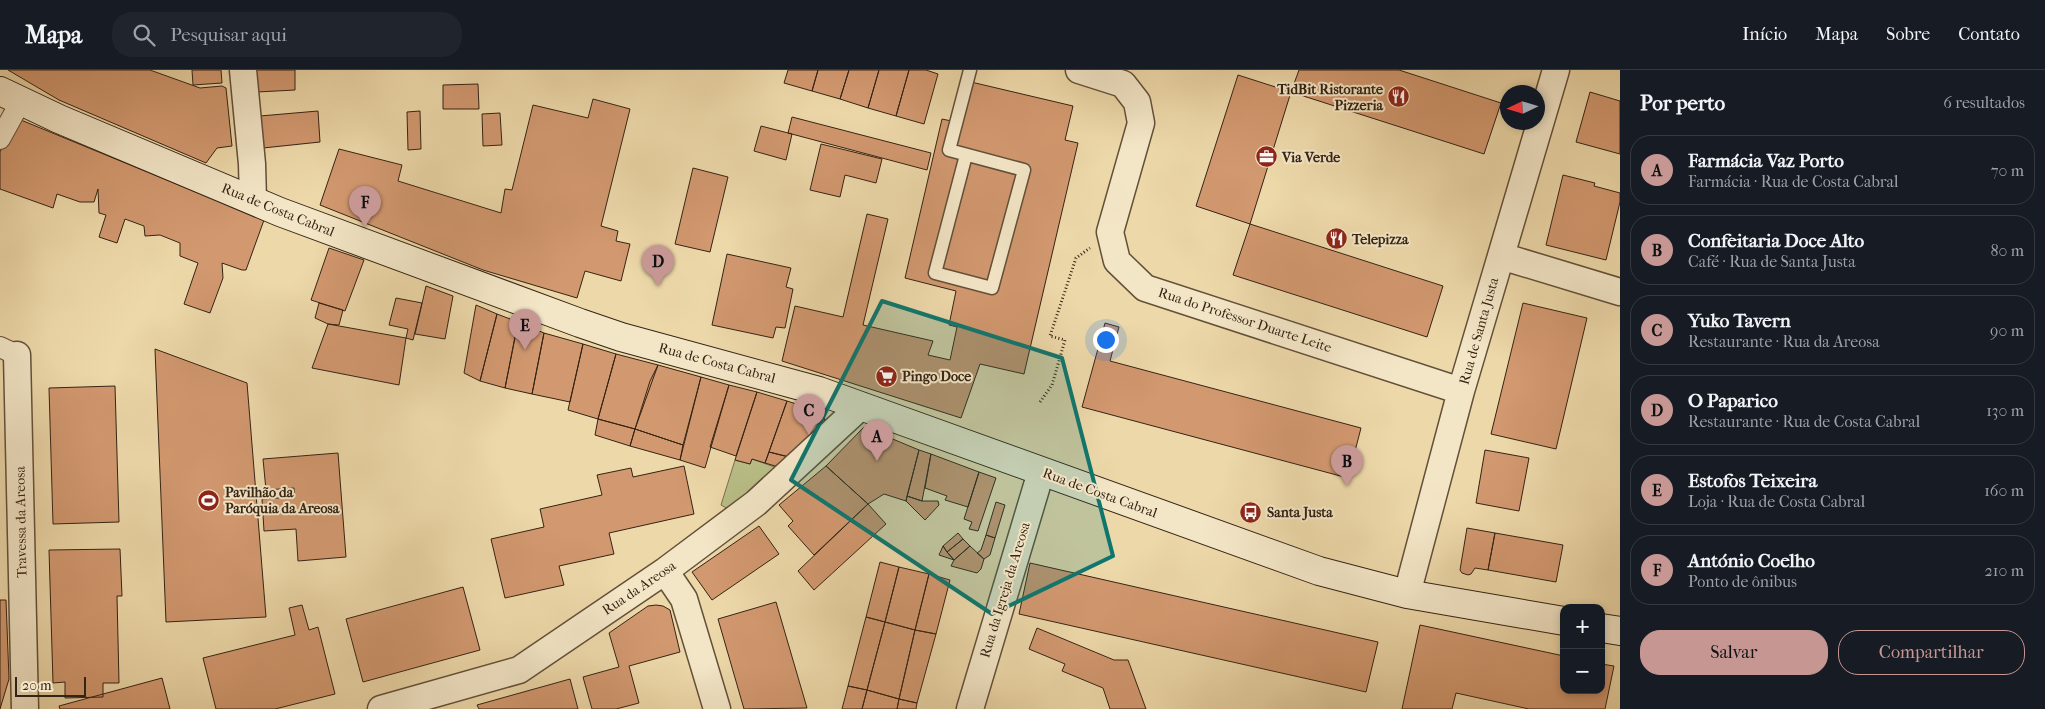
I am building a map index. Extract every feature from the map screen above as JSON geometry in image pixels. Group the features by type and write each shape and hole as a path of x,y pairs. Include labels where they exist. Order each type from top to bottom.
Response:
{"main road":[{"name":"Rua de Costa Cabral","path":"10,96 253,200 620,337 819,391 1319,571 1406,594 1560,620"},
{"path":"1605,629 1620,631"}],"street":[{"path":"243,70 252,164 253,200"},
{"name":"Rua do Professor Duarte Leite","path":"1079,70 1123,84 1137,102 1140,123 1110,232 1116,261 1145,288 1461,391"},
{"name":"Rua de Santa Justa","path":"1406,594 1461,391 1556,70"},
{"path":"0,139 10,96"},
{"path":"1501,256 1620,292"},
{"name":"Travessa da Areosa","path":"9,351 25,709"},
{"name":"Rua da Areosa","path":"381,709 519,670 665,571 756,504 861,406"},
{"name":"Rua da Igreja da Areosa","path":"970,709 1041,472"},
{"path":"665,571 684,599 717,709"}],"lane":[{"path":"966,154 935,273 992,288 1024,170 966,154 949,150 970,70"}],"path":[{"path":"1040,402 1052,385 1065,340 1050,336 1076,258 1110,232"}],"highlighted area":[{"path":"882,301 1062,358 1113,556 992,614 791,480"}],"green space":[{"path":"752,459 783,470 728,509 721,505 735,460 750,464"}],"building":[{"path":"8,70 150,70 200,88 222,86 226,88 232,146 217,148 206,163 59,100"},
{"path":"192,70 221,70 222,83 193,85"},
{"path":"256,70 295,70 295,90 257,92"},
{"path":"788,70 818,70 812,91 784,83"},
{"path":"818,70 849,70 840,99 812,91"},
{"path":"849,70 879,70 868,108 840,99"},
{"path":"879,70 909,70 896,116 868,108"},
{"path":"909,70 926,70 938,74 924,124 896,116"},
{"path":"1299,70 1399,70 1500,103 1500,106 1484,154 1291,92"},
{"path":"1238,75 1291,92 1250,224 1196,206"},
{"path":"971,82 1073,106 1065,140 1078,143 1024,374 980,364 961,418 782,361 795,306 843,317 867,214 888,219 863,325 933,341 928,355 950,360 957,327 949,325 956,291 905,278 942,119 961,123"},
{"path":"478,84 479,109 443,109 443,85"},
{"path":"1590,92 1620,101 1620,154 1576,142"},
{"path":"593,99 630,109 601,226 618,231 616,241 630,244 621,281 585,271 577,298 483,270 320,205 339,149 402,165 398,181 501,213 505,189 512,190 533,105 588,118"},
{"path":"318,111 320,142 263,148 260,116"},
{"path":"420,111 421,149 408,150 407,112"},
{"path":"500,113 502,145 483,146 482,114"},
{"path":"792,117 931,153 927,170 788,133"},
{"path":"16,118 264,220 246,270 222,263 223,278 210,313 184,304 198,263 180,256 180,243 160,235 145,236 144,226 125,219 117,243 99,237 106,215 99,213 98,189 94,202 80,202 57,194 53,208 0,189 0,152"},
{"path":"761,126 792,134 786,160 754,151"},
{"path":"821,144 882,159 876,183 845,175 840,197 810,190"},
{"path":"693,168 728,177 710,252 675,244"},
{"path":"1563,175 1595,183 1594,186 1620,193 1620,202 1606,260 1546,245"},
{"path":"1250,224 1443,286 1427,337 1233,275"},
{"path":"329,248 364,260 345,311 311,300"},
{"path":"727,254 791,268 786,287 793,289 785,328 776,327 773,338 712,325"},
{"path":"426,286 453,296 445,339 415,334"},
{"path":"396,298 422,303 413,340 406,338 408,329 389,325"},
{"path":"319,303 343,310 339,325 328,324 315,318"},
{"path":"1523,303 1587,318 1556,449 1491,434"},
{"path":"476,305 497,314 480,381 464,373"},
{"path":"497,314 518,322 505,388 480,381"},
{"path":"518,322 544,333 532,394 505,388"},
{"path":"1105,323 1119,327 1110,361 1361,428 1348,478 1082,407"},
{"path":"328,324 406,338 399,385 312,368"},
{"path":"544,333 583,344 570,402 532,394"},
{"path":"583,344 616,354 598,419 568,410"},
{"name":"Pavilhão da Paróquia da Areosa","path":"155,349 247,383 266,617 166,622"},
{"path":"616,354 658,365 635,429 598,419"},
{"path":"658,365 701,377 683,445 635,429 650,381"},
{"path":"701,377 729,385 705,468 680,460"},
{"path":"729,385 757,392 736,456 710,447"},
{"path":"115,386 119,522 53,524 49,388"},
{"path":"757,392 787,401 765,463 752,459 750,464 735,460"},
{"path":"787,401 824,413 825,425 793,458 769,452"},
{"path":"598,419 635,429 630,446 595,435"},
{"path":"864,427 919,450 906,501 884,494 868,504 826,466"},
{"path":"635,429 683,445 680,460 630,446"},
{"path":"919,450 931,454 922,501 907,496"},
{"path":"1485,450 1529,458 1519,511 1476,503"},
{"path":"769,452 793,458 782,468 765,463"},
{"path":"338,453 346,557 298,561 296,529 264,531 262,499 294,497 294,488 266,490 263,459"},
{"path":"931,454 979,472 968,507 945,500 947,496 925,488"},
{"path":"684,466 694,514 609,533 614,554 559,566 564,585 505,598 491,539 544,527 540,509 602,495 597,475 631,468 633,477"},
{"path":"826,466 868,504 814,555 788,526 793,521 779,505"},
{"path":"979,472 996,478 978,531 969,529 972,522 964,519"},
{"path":"907,496 922,501 938,501 939,505 925,520 906,501"},
{"path":"996,502 1005,505 995,538 986,535"},
{"path":"868,504 886,524 814,590 798,571"},
{"path":"759,526 779,554 712,600 692,572"},
{"path":"1467,528 1495,533 1488,570 1475,568 1468,575 1460,570"},
{"path":"958,533 963,539 947,552 943,546"},
{"path":"1495,533 1563,545 1556,582 1488,570"},
{"path":"986,535 995,538 990,555 984,559 977,553 981,550"},
{"path":"963,539 970,546 954,560 947,552"},
{"path":"943,546 947,552 954,560 939,555"},
{"path":"970,546 984,559 981,569 977,573 951,566 954,560"},
{"path":"120,549 122,596 117,596 119,683 103,683 103,697 65,698 65,682 53,683 49,550"},
{"path":"880,562 899,567 885,622 866,617"},
{"path":"1030,563 1378,642 1366,692 1019,614"},
{"path":"899,567 929,574 915,630 885,622"},
{"path":"929,574 950,580 936,634 915,630"},
{"path":"463,587 480,650 363,682 346,619"},
{"path":"0,600 6,600 9,679 0,709"},
{"path":"776,602 807,708 744,709 718,619"},
{"path":"302,605 309,630 318,627 335,694 275,709 216,709 203,658 295,635 289,608"},
{"path":"656,605 670,610 680,652 629,666 639,703 616,709 592,709 583,677 619,667 609,633 648,606"},
{"path":"866,617 885,622 867,690 848,686"},
{"path":"885,622 915,630 899,699 867,690"},
{"path":"1420,625 1560,655 1560,694 1605,694 1605,665 1614,666 1605,709 1529,709 1456,693 1452,709 1402,709"},
{"path":"1037,628 1114,660 1128,660 1146,709 1110,709 1103,688 1062,671 1065,664 1029,649"},
{"path":"915,630 936,634 917,703 899,699"},
{"path":"162,678 170,709 60,709 59,706"},
{"path":"570,679 578,709 479,709 477,705"},
{"path":"848,686 867,690 862,709 842,709"},
{"path":"867,690 899,699 897,709 862,709"},
{"path":"899,699 917,703 916,709 897,709"}],"place":[{"name":"TidBit Ristorante Pizzeria","path":"1399,97"},
{"name":"Via Verde","path":"1266,157"},
{"name":"António Coelho","path":"365,227"},
{"name":"Telepizza","path":"1336,239"},
{"name":"O Paparico","path":"658,286"},
{"name":"Estofos Teixeira","path":"525,350"},
{"name":"Pingo Doce","path":"886,376"},
{"name":"Yuko Tavern","path":"809,435"},
{"name":"Farmácia Vaz Porto","path":"877,461"},
{"name":"Confeitaria Doce Alto","path":"1347,486"},
{"name":"Pavilhão da Paróquia da Areosa","path":"209,500"},
{"name":"Santa Justa","path":"1251,512"}]}
